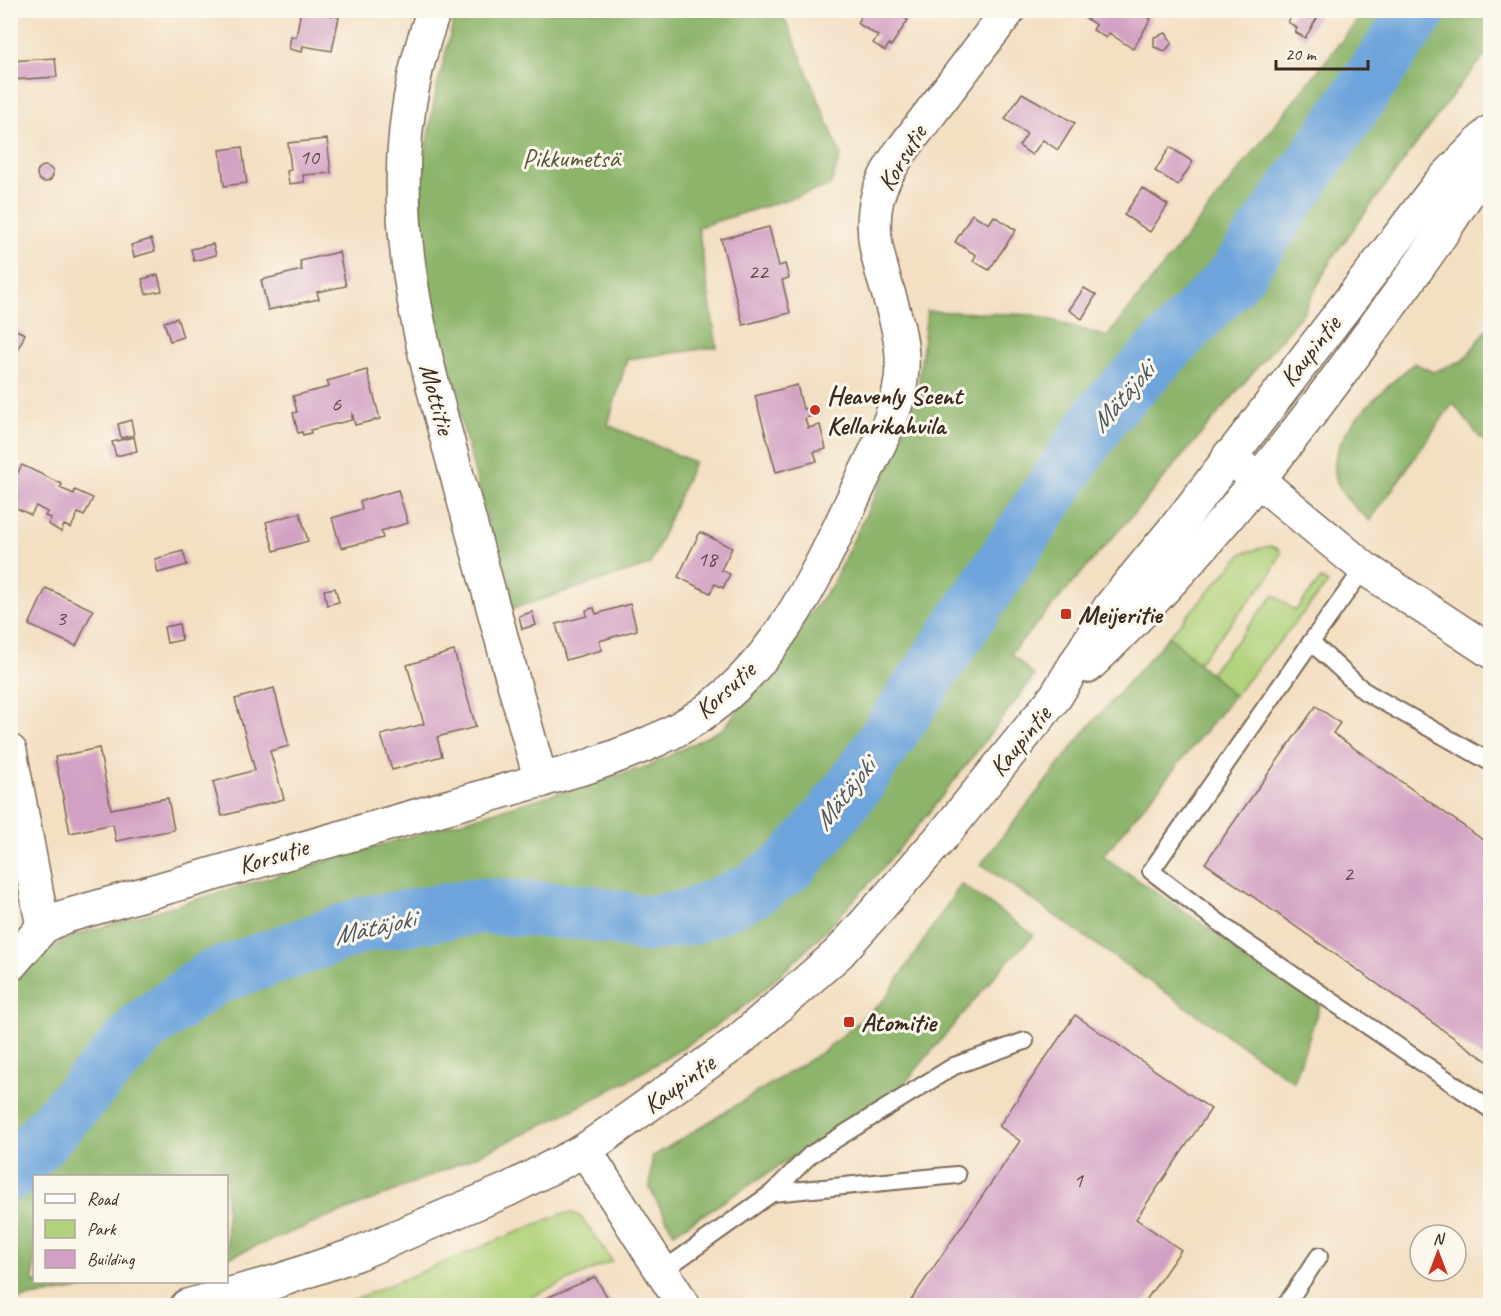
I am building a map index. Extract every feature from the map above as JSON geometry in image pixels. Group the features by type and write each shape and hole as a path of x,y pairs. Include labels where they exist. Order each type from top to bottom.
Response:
{"street":[{"name":"Mottitie","path":"435,10 411,88 405,130 402,185 409,281 437,404 541,780"},
{"name":"Korsutie","path":"10,965 43,927 63,917 587,767 650,743 691,721 731,689 762,657 795,613 820,568 886,426 897,395 902,368 899,331 880,263 875,225 877,200 885,177 899,154 1010,10"},
{"name":"Kaupintie","path":"1056,696 1110,607 1439,184 1491,132"},
{"name":"Kaupintie","path":"187,1305 278,1281 364,1251 498,1194 585,1150 737,1042 839,953 945,833 1056,696 1131,625 1306,423 1462,205 1491,155"},
{"path":"1229,456 1364,568 1491,651"},
{"path":"10,751 43,927"},
{"path":"585,1150 684,1305"}],"lane":[{"path":"1364,568 1152,871 1242,940 1491,1109"},
{"path":"1311,642 1364,691 1491,762"},
{"path":"662,1271 772,1193 810,1155 954,1066 1025,1041"},
{"path":"772,1193 957,1175"},
{"path":"1285,1305 1319,1256"}],"green space":[{"name":"Pikkumetsä","path":"456,11 779,11 789,28 841,155 830,186 698,227 717,347 627,359 608,425 694,462 650,565 511,609 424,281 419,184 436,92"},
{"path":"1365,11 1490,11 1490,50 1460,85 1332,258 1303,313 1143,503 1011,653 1034,676 980,748 867,886 796,960 758,995 728,1018 670,1056 547,1123 420,1180 228,1258 228,1175 33,1175 33,1283 117,1283 11,1300 10,987 44,951 75,935 649,766 724,728 831,586 894,457 918,388 927,311 1035,315 1107,337"},
{"path":"1490,325 1490,444 1481,439 1453,403 1370,521 1346,498 1336,479 1335,460 1341,441 1367,406 1414,363 1433,372 1464,360"},
{"path":"1270,546 1279,549 1281,553 1269,577 1198,663 1169,636 1243,553"},
{"path":"1321,579 1328,583 1234,696 1210,673 1274,595 1295,611"},
{"path":"1169,636 1234,696 1103,856 1320,1004 1294,1082 981,864 1086,730"},
{"path":"961,884 1034,935 1004,965 899,1090 674,1233 650,1189 652,1157 824,1051 885,999"},
{"path":"573,1213 581,1217 612,1261 513,1305 341,1305 561,1214"}],"building":[{"path":"301,10 339,17 332,51 303,46 302,52 289,49 291,36 296,37"},
{"path":"865,10 892,10 908,20 891,46 889,44 885,51 873,43 878,36 857,23"},
{"path":"1073,10 1143,10 1146,12 1144,15 1151,19 1133,49 1109,33 1106,38 1093,30 1096,25"},
{"path":"1295,10 1322,10 1305,38 1295,32 1297,28 1288,22"},
{"path":"1166,33 1172,43 1165,51 1154,47 1154,37"},
{"path":"55,58 57,77 11,80 10,61"},
{"path":"1022,93 1075,123 1058,150 1043,140 1032,155 1019,146 1027,134 1005,119"},
{"path":"327,139 331,173 303,175 304,182 289,184 287,171 291,170 288,143"},
{"path":"242,147 247,183 224,186 220,150"},
{"path":"1170,147 1193,162 1178,185 1155,171"},
{"path":"45,166 53,174 45,182 37,174"},
{"path":"1142,188 1168,205 1150,232 1124,215"},
{"path":"972,214 989,224 994,216 1016,230 989,270 973,261 976,255 955,242"},
{"path":"769,227 779,266 785,264 789,278 782,280 790,313 743,325 721,239"},
{"path":"151,239 155,251 134,257 131,245"},
{"path":"213,244 216,255 194,261 191,249"},
{"path":"339,252 346,286 317,292 319,299 268,310 261,280 302,270 300,261"},
{"path":"158,275 162,291 146,294 142,279"},
{"path":"1084,288 1096,295 1082,319 1069,310"},
{"path":"177,318 183,337 170,341 164,322"},
{"path":"11,328 25,334 10,367 10,330"},
{"path":"367,370 380,419 355,425 352,412 352,420 310,430 311,433 303,435 302,432 298,433 293,413 297,412 293,396 329,387 327,381"},
{"path":"797,385 803,409 817,406 820,414 805,418 808,428 820,425 826,449 814,452 817,461 776,472 755,396"},
{"path":"131,420 134,435 121,438 118,424"},
{"path":"134,437 137,451 116,456 112,442"},
{"path":"22,465 62,484 60,488 74,494 75,490 93,498 84,516 78,513 71,528 64,525 61,532 48,524 51,518 45,516 47,512 36,506 31,515 10,505 10,487"},
{"path":"398,490 408,523 381,531 383,538 341,548 332,518 362,509 360,501"},
{"path":"300,513 308,541 274,551 266,522"},
{"path":"700,532 732,548 721,570 730,574 723,588 715,584 710,593 678,577"},
{"path":"183,551 187,565 158,573 155,559"},
{"path":"46,588 93,610 76,646 29,625"},
{"path":"335,588 339,602 327,605 324,590"},
{"path":"630,604 637,630 599,641 602,650 566,660 556,624 587,616 586,610 594,608 596,614"},
{"path":"532,612 536,625 522,629 519,616"},
{"path":"179,624 182,640 167,643 164,627"},
{"path":"454,651 476,727 437,737 442,756 392,770 381,735 424,724 407,665"},
{"path":"274,688 289,746 270,751 284,799 222,816 213,782 255,770 235,699"},
{"path":"1316,706 1340,723 1333,733 1490,845 1490,1063 1205,863"},
{"path":"99,748 111,809 168,798 174,830 116,841 113,824 70,833 55,757"},
{"path":"1075,1015 1211,1109 1136,1219 1181,1250 1142,1306 907,1306 1020,1141 999,1126"},
{"path":"595,1277 613,1306 528,1306"}],"waterway":[{"name":"Mätäjoki","path":"10,1174 145,1026 212,978 366,924 480,906 586,912 646,924 691,917 751,891 788,866 816,835 858,781 1104,412 1236,275 1419,10"},
{"path":"751,891 759,903"}],"place":[{"name":"Heavenly Scent Kellarikahvila","path":"815,410"},
{"name":"Meijeritie","path":"1066,614"},
{"name":"Atomitie","path":"849,1022"}]}
